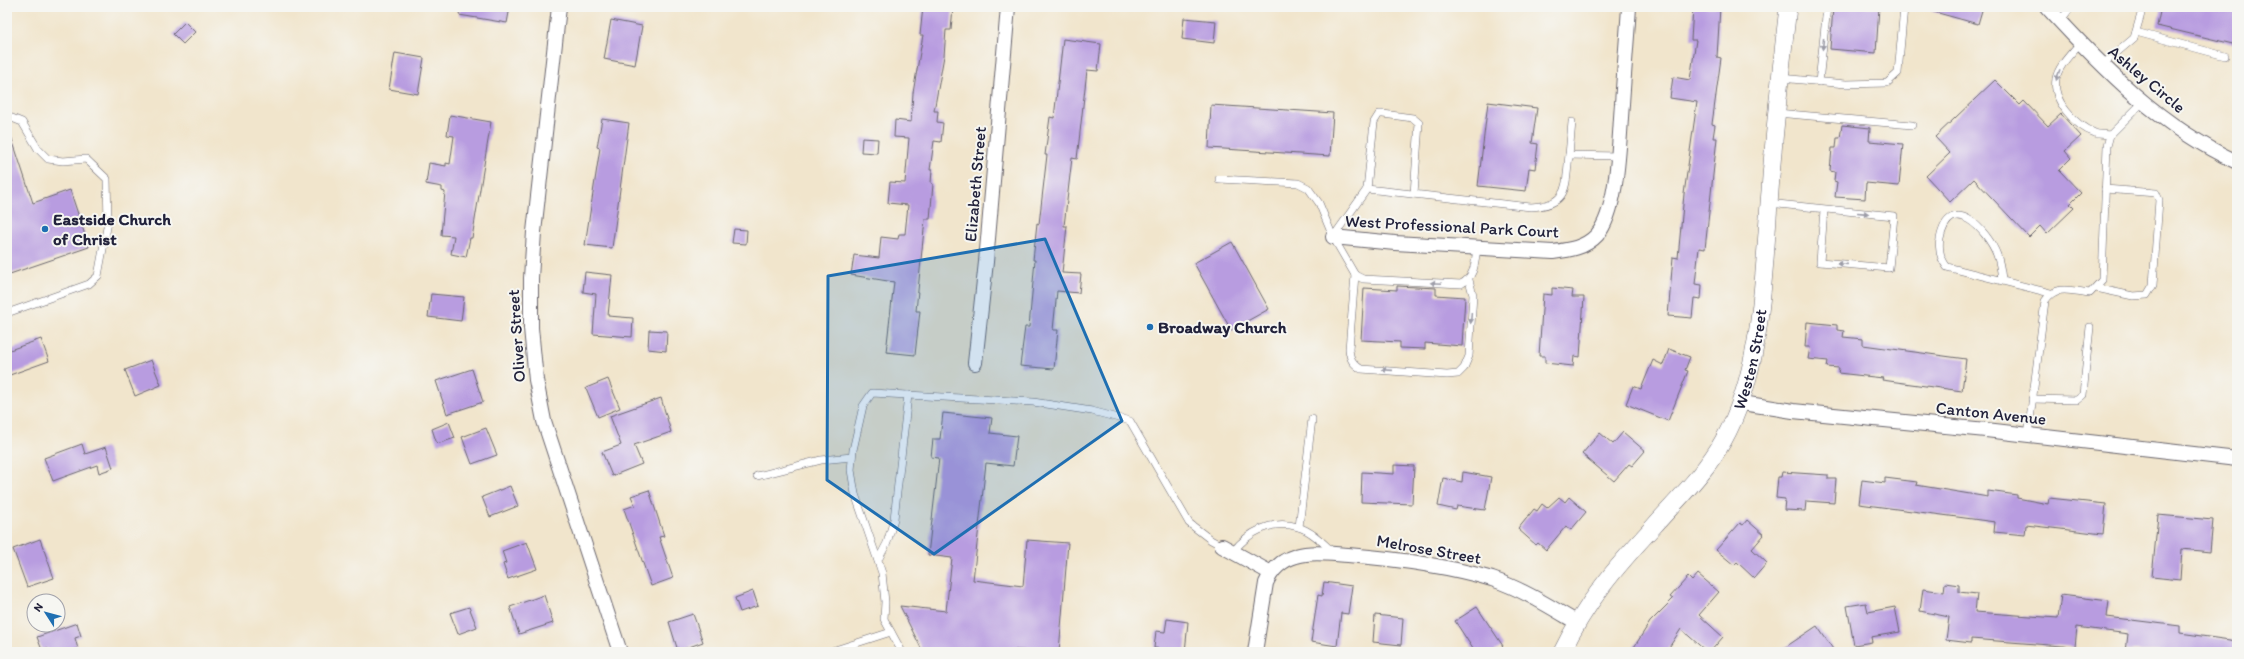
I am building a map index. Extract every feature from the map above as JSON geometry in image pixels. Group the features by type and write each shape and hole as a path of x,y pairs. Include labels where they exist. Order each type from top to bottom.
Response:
{"street":[{"name":"Oliver Street","path":"559,7 534,232 531,278 531,328 536,380 544,421 620,652"},
{"name":"Elizabeth Street","path":"975,363 986,262 1008,7"},
{"name":"West Professional Park Court","path":"1333,237 1553,252 1570,250 1585,244 1598,234 1606,219 1612,201 1618,156 1630,7"},
{"name":"Westen Street","path":"1562,652 1576,622 1605,581 1709,464 1724,441 1742,403 1750,377 1760,302 1780,78 1788,7"},
{"name":"Ashley Circle","path":"2047,7 2102,66 2142,103 2185,133 2237,162"},
{"name":"Canton Avenue","path":"1742,403 1793,411 2237,458"},
{"path":"1227,549 1271,573"},
{"name":"Melrose Street","path":"1255,652 1263,591 1271,573 1280,563 1297,555 1335,554 1391,558 1434,565 1493,580 1524,592 1576,622"}],"lane":[{"path":"1819,82 1827,7"},
{"path":"1780,78 1846,84 1887,84 1898,73 1904,7"},
{"path":"2060,21 2071,7"},
{"path":"2102,66 2134,38 2143,7"},
{"path":"2136,32 2225,56"},
{"path":"2080,43 2059,70 2056,79 2060,104 2080,124 2095,134 2110,135"},
{"path":"2028,435 2045,301 2050,293 2055,290 2090,293 2102,280 2107,146 2110,135 2142,103"},
{"path":"1777,113 1912,126"},
{"path":"1333,237 1367,190 1374,122 1379,114 1413,118 1419,123 1414,194"},
{"path":"7,116 22,122 38,149 48,159 63,161 86,159 107,179 108,222 98,276 89,284 7,313"},
{"path":"1367,190 1531,207 1549,205 1560,199 1563,192 1569,155 1572,122"},
{"path":"1569,155 1618,156"},
{"path":"1219,179 1298,183 1308,188 1319,203 1333,237 1355,275 1363,279 1461,284 1469,280 1474,271 1477,248"},
{"path":"2096,288 2133,296 2147,295 2153,285 2159,200 2156,193 2105,189"},
{"path":"1769,203 1824,210 1894,216 1889,268 1820,262 1824,210"},
{"path":"2002,279 1997,254 1982,230 1965,217 1957,216 1949,220 1942,229 1939,246 1941,259 1947,267 1957,271 2002,279 2050,293"},
{"path":"1355,275 1349,349 1350,360 1361,369 1448,375 1458,374 1464,368 1469,356 1473,295 1469,280"},
{"path":"2032,399 2077,400 2083,395 2090,327"},
{"path":"902,652 884,619 886,602 882,573 855,494 851,470 852,457 863,406 868,396 872,393 1034,402 1092,410 1130,421 1189,523 1211,540 1227,549 1242,541 1257,530 1278,524 1299,527 1316,538 1335,554"},
{"path":"878,560 887,543 894,519 908,394"},
{"path":"1299,527 1312,419"},
{"path":"757,476 821,460 852,457"},
{"path":"829,652 891,632"}],"highlighted area":[{"path":"1045,239 1122,421 934,554 827,480 828,276"}],"building":[{"path":"460,7 510,7 507,23 459,15"},
{"path":"923,7 953,7 951,30 946,30 944,56 934,111 938,111 937,122 943,123 941,142 934,141 930,170 932,170 931,183 933,184 930,219 925,219 916,311 920,311 915,355 886,352 894,282 851,275 854,255 879,258 881,237 898,239 899,234 905,234 908,205 888,203 890,182 905,183 909,138 894,137 895,120 911,122 913,93 923,35 920,35"},
{"path":"1693,7 1720,7 1717,57 1721,58 1712,124 1715,125 1713,138 1717,138 1705,249 1699,248 1695,284 1702,285 1701,299 1694,298 1692,318 1668,316 1673,257 1678,258 1684,194 1697,102 1670,98 1673,77 1690,80 1696,40 1691,40"},
{"path":"1833,7 1879,7 1876,53 1830,49"},
{"path":"1932,7 1983,7 1978,24 1931,11"},
{"path":"2161,7 2237,7 2237,45 2157,26"},
{"path":"1184,18 1216,21 1214,43 1182,39"},
{"path":"611,20 642,26 635,65 604,59"},
{"path":"185,22 195,32 183,44 173,34"},
{"path":"1063,39 1101,44 1098,71 1087,70 1077,159 1072,158 1064,226 1067,226 1062,273 1081,274 1079,293 1057,291 1053,330 1058,330 1054,369 1020,366 1025,327 1029,327 1035,260 1033,260 1047,155 1045,155 1050,117 1054,118"},
{"path":"395,53 424,58 418,94 389,89"},
{"path":"1995,80 2020,105 2024,101 2048,126 2061,114 2081,136 2065,151 2071,158 2059,170 2081,193 2070,204 2074,208 2047,234 2040,226 2029,237 1974,179 1950,202 1926,176 1950,153 1935,137"},
{"path":"1488,102 1537,108 1532,143 1538,144 1535,169 1529,168 1526,191 1478,186"},
{"path":"1211,105 1333,113 1330,156 1209,148"},
{"path":"450,115 491,122 472,238 470,238 466,257 451,254 454,236 441,235 445,192 442,191 442,187 426,184 429,163 446,166 446,163 450,164 454,136 447,135"},
{"path":"602,119 629,123 612,248 585,245 600,148 597,147"},
{"path":"1842,125 1870,128 1869,141 1903,144 1899,186 1866,183 1865,199 1835,197 1837,182 1834,181 1835,172 1830,171 1832,148 1836,148 1837,138 1840,138"},
{"name":"Eastside Church of Christ","path":"7,133 10,133 33,203 70,190 89,247 7,275"},
{"path":"862,138 878,139 877,153 861,152"},
{"path":"734,229 747,230 746,244 732,243"},
{"path":"1232,242 1269,309 1231,330 1194,263"},
{"path":"585,272 612,275 608,316 633,318 632,337 593,334 596,294 583,292"},
{"path":"1397,286 1436,288 1436,295 1465,297 1462,346 1425,343 1425,349 1400,348 1400,342 1361,340 1364,288 1397,290"},
{"path":"1552,288 1573,290 1572,297 1584,297 1580,357 1574,356 1573,366 1545,363 1545,356 1539,356 1543,294 1552,295"},
{"path":"431,294 464,297 461,321 428,317"},
{"path":"1807,322 1837,325 1837,330 1844,331 1843,337 1863,339 1863,345 1966,359 1962,391 1882,380 1883,378 1838,373 1839,368 1827,367 1828,361 1808,359 1810,347 1805,347"},
{"path":"649,330 667,331 666,351 648,349"},
{"path":"41,339 49,361 7,376 7,351"},
{"path":"1669,349 1690,357 1685,370 1688,371 1668,421 1626,404 1633,386 1641,389 1653,360 1663,365"},
{"path":"151,360 161,385 135,396 125,370"},
{"path":"472,369 483,402 447,414 436,381"},
{"path":"608,379 620,408 598,417 586,388"},
{"path":"661,398 671,432 634,445 642,464 612,476 602,452 621,445 610,416"},
{"path":"943,413 992,418 990,433 1017,436 1013,466 986,463 973,580 1023,586 1027,540 1068,543 1059,652 1015,650 1015,652 923,652 900,606 946,611 952,558 928,555 939,458 931,457 933,439 940,439"},
{"path":"449,422 455,438 437,444 432,429"},
{"path":"486,428 497,455 472,464 462,437"},
{"path":"1623,432 1645,451 1632,466 1629,464 1614,481 1582,454 1600,433 1613,444"},
{"path":"82,444 85,454 106,447 113,468 99,473 97,465 53,481 44,458"},
{"path":"1394,465 1414,466 1412,504 1361,502 1362,472 1394,474"},
{"path":"1463,472 1491,477 1485,510 1457,506 1456,510 1438,506 1443,478 1462,482"},
{"path":"1782,472 1828,475 1828,479 1836,479 1834,503 1806,501 1805,511 1784,510 1785,499 1776,498 1778,477 1781,477"},
{"path":"1885,478 1917,482 1916,485 1988,497 1988,491 2017,495 2017,498 2048,504 2049,498 2106,504 2103,534 2026,525 2025,535 1994,532 1995,522 1859,504 1862,480 1885,483"},
{"path":"510,486 518,506 490,517 482,497"},
{"path":"649,490 664,536 659,537 673,578 651,586 624,509 635,505 631,496"},
{"path":"1559,497 1565,502 1569,497 1586,512 1571,530 1566,526 1546,550 1538,543 1536,545 1518,529 1534,509 1537,511 1542,504 1547,508"},
{"path":"2158,515 2213,520 2210,552 2182,549 2180,580 2152,577"},
{"path":"1747,520 1764,535 1752,549 1767,563 1754,578 1737,562 1734,565 1716,550 1740,523 1743,525"},
{"path":"40,539 54,578 27,587 13,549"},
{"path":"527,542 537,569 508,579 503,564 506,563 502,551"},
{"path":"1698,574 1719,592 1699,615 1723,637 1710,652 1707,652 1681,629 1666,652 1631,652 1650,622 1673,599 1670,597 1688,577 1692,581"},
{"path":"1324,582 1352,586 1348,614 1341,613 1337,646 1311,642 1318,595 1322,596"},
{"path":"1945,583 1959,585 1959,592 1977,594 1975,612 2058,618 2061,595 2109,601 2107,617 2180,626 2180,633 2237,641 2237,652 2126,651 2128,634 2077,627 2075,647 1971,639 1971,643 1946,640 1949,617 1920,611 1923,589 1944,592"},
{"path":"753,591 758,606 740,612 735,598"},
{"path":"544,595 553,623 519,634 510,607"},
{"path":"1866,603 1868,612 1895,607 1900,632 1871,637 1872,642 1854,645 1847,606"},
{"path":"469,607 477,627 458,634 450,613"},
{"path":"1477,607 1503,646 1494,652 1475,652 1455,621"},
{"path":"693,614 703,642 678,651 669,622"},
{"path":"1375,615 1403,618 1401,645 1373,642"},
{"path":"1167,619 1188,622 1185,652 1163,652 1164,649 1154,648 1156,631 1165,632"},
{"path":"77,623 81,636 75,638 78,649 68,652 49,652 47,648 42,650 37,637 48,633 66,633 66,627"},
{"path":"1817,626 1835,652 1778,652"}],"place":[{"name":"Eastside Church of Christ","path":"45,229"},
{"name":"Broadway Church","path":"1150,327"}]}
